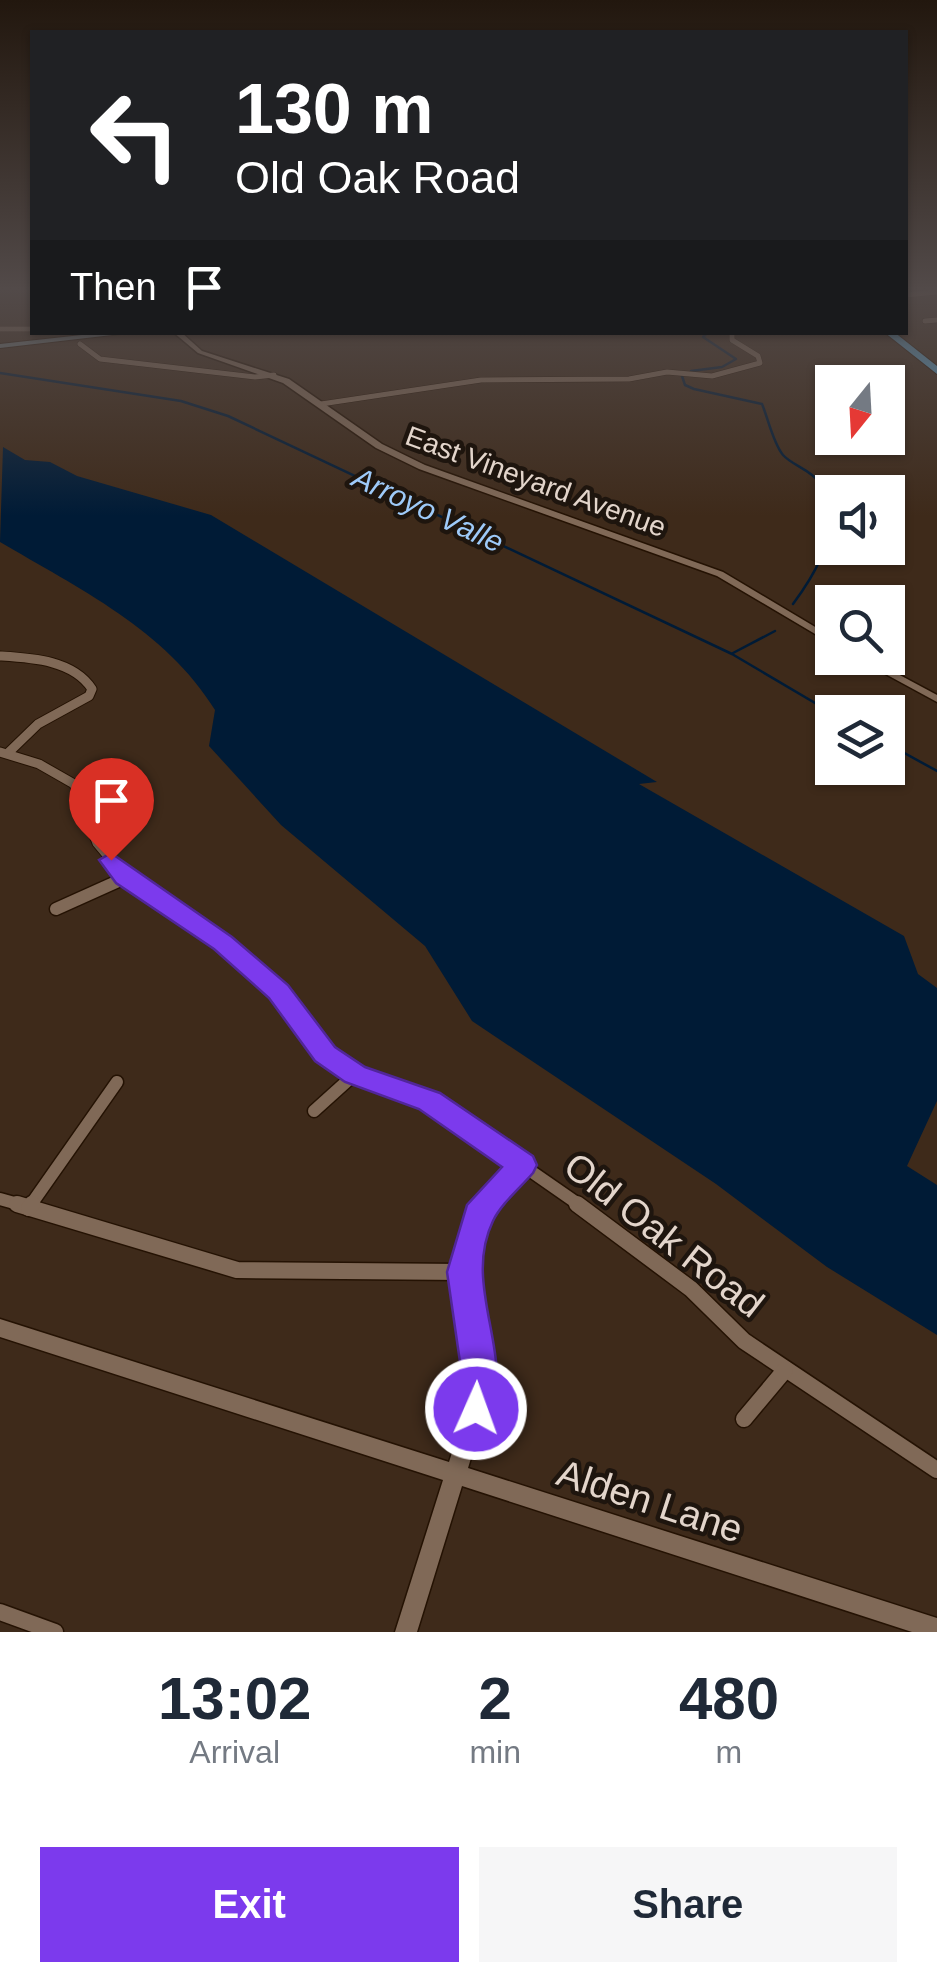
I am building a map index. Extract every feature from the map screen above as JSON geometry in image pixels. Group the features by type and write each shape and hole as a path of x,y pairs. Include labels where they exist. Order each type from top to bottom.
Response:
{"street":[{"path":"136,363 255,377 274,375"},
{"name":"East Vineyard Avenue","path":"236,363 274,375 379,446 422,467 720,574 815,631"},
{"path":"321,404 481,380 630,378 667,372 712,376 759,363"},
{"path":"0,656 68,669 88,680 92,689 89,696 38,724 4,753"},
{"path":"893,675 937,699"},
{"name":"Old Oak Road","path":"4,753 61,774 74,784 97,843 125,878 237,955 279,992 325,1054 355,1074 430,1101 640,1248 691,1289 744,1341 937,1470"},
{"path":"56,908 125,878"},
{"path":"314,1112 355,1074"},
{"path":"29,1208 117,1082"},
{"path":"406,1632 476,1409 478,1362 463,1272 478,1215 522,1165"},
{"path":"0,1199 238,1270 463,1272"},
{"name":"Alden Lane","path":"0,1328 937,1629"},
{"path":"744,1419 785,1370"},
{"path":"0,1612 55,1632"}],"water":[{"path":"3,447 25,460 50,462 77,476 211,515 657,782 639,784 904,936 918,974 937,988 937,1101 907,1166 937,1185 937,1335 827,1267 716,1184 472,1021 425,946 281,825 209,746 215,710 172,656 118,613 0,542"}],"waterway":[{"path":"691,371 729,363"},
{"name":"Arroyo Valle","path":"0,373 181,401 228,416 732,654 815,703"},
{"path":"682,376 685,385 694,389 762,404 783,455 816,478 828,498 831,514 826,546 793,604"},
{"path":"733,653 775,631"},
{"name":"Arroyo Valle","path":"905,753 937,771"}],"route":[{"path":"111,860 125,878 223,943 279,992 325,1054 355,1074 430,1101 522,1165 478,1215 463,1272 478,1362 476,1409"}]}
